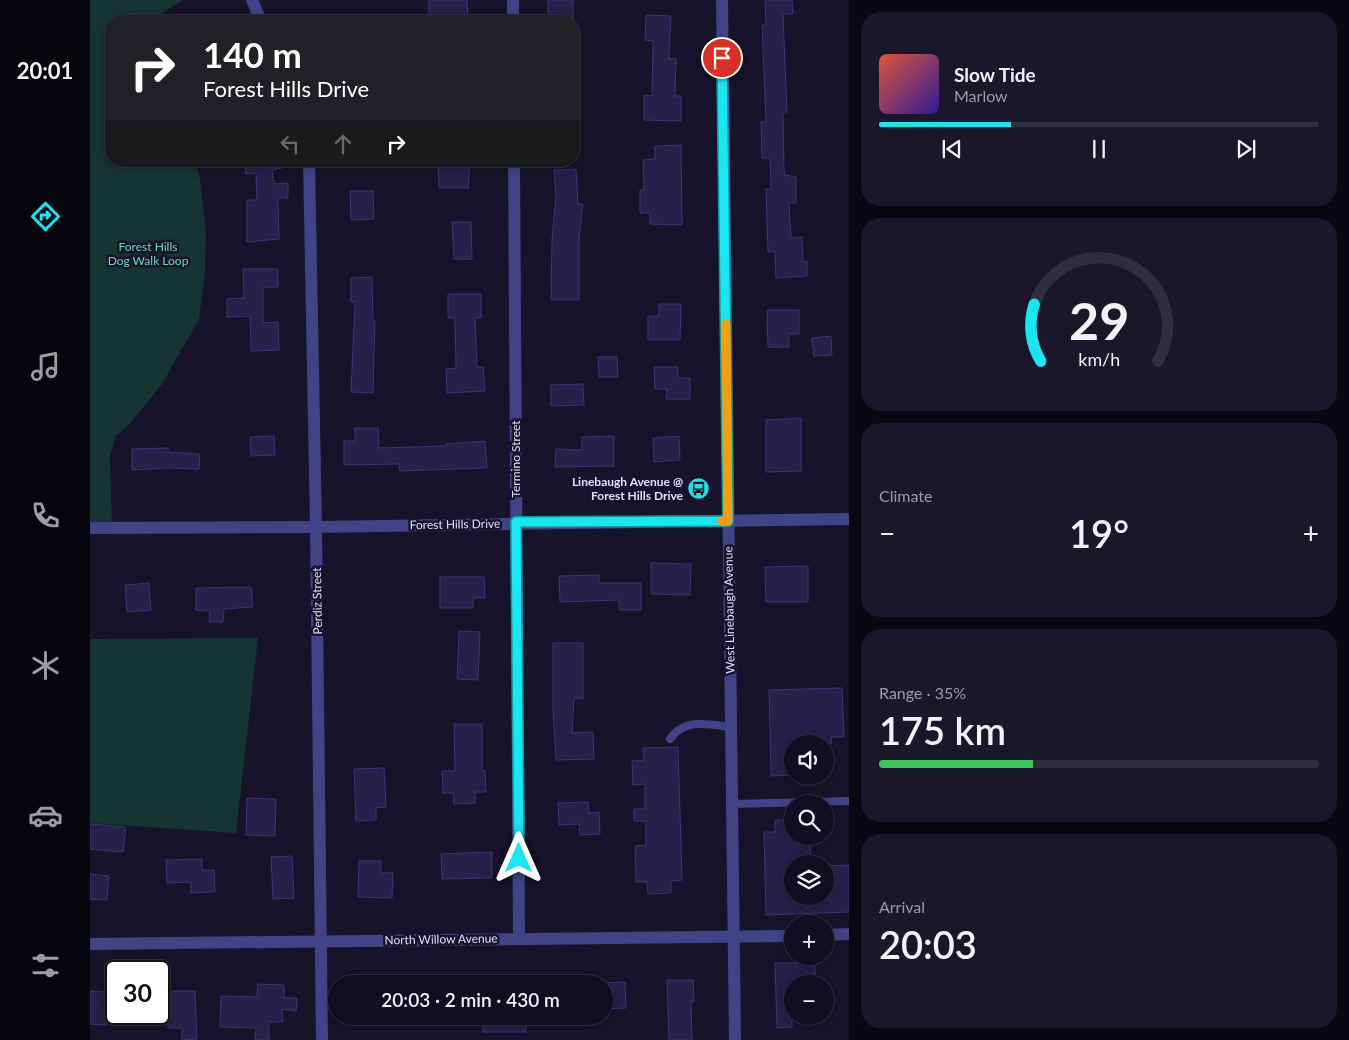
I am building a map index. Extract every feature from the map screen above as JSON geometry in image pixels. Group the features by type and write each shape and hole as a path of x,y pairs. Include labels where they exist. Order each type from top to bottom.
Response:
{"street":[{"path":"252,0 258,15"},
{"path":"513,0 513,15"},
{"name":"West Linebaugh Avenue","path":"722,0 735,1040"},
{"name":"Perdiz Street","path":"308,167 316,527 322,1040"},
{"name":"Termino Street","path":"514,167 519,937"},
{"name":"Forest Hills Drive","path":"90,528 316,527 516,522 849,519"},
{"path":"834,935 849,934"},
{"name":"North Willow Avenue","path":"90,944 519,937 784,936"}],"lane":[{"path":"670,739 676,730 699,722 730,726"},
{"path":"732,804 849,801"}],"green space":[{"name":"Forest Hills Dog Walk Loop","path":"90,0 183,0 159,15 105,15 105,167 196,167 199,172 206,233 205,273 199,319 162,384 128,426 116,435 110,456 112,528 90,528"},
{"path":"258,638 236,833 90,823 90,639"}],"building":[{"path":"429,0 467,0 468,15 429,15"},
{"path":"548,0 573,0 573,15 548,15"},
{"path":"765,0 792,0 793,14 783,14 787,112 783,112 784,170 785,175 796,177 796,203 789,203 791,238 802,237 803,262 807,261 807,276 776,278 775,252 768,252 766,189 771,189 770,158 762,158 761,122 766,122 762,25 766,25"},
{"path":"646,15 671,16 669,59 676,59 675,96 681,96 681,121 644,120 644,95 652,96 653,41 645,40"},
{"path":"681,145 682,225 650,224 650,213 640,213 640,190 644,190 643,160 655,159 655,146"},
{"path":"245,167 282,167 272,170 274,184 288,183 288,198 278,198 279,239 247,242 247,200 257,200 256,173 246,174"},
{"path":"438,167 470,167 468,188 439,188"},
{"path":"576,169 578,204 583,204 579,239 579,300 551,300 552,239 556,196 554,170"},
{"path":"350,191 373,191 374,219 351,220"},
{"path":"452,222 471,222 472,259 454,259"},
{"path":"243,269 278,269 278,287 263,287 263,323 278,322 279,350 251,351 250,316 227,317 227,299 244,298"},
{"path":"372,277 373,321 375,321 373,393 351,392 355,302 351,302 351,278"},
{"path":"448,294 481,294 481,318 475,318 477,367 483,367 485,391 447,393 446,369 456,368 455,318 448,318"},
{"path":"659,304 681,304 680,340 648,340 648,316 659,316"},
{"path":"767,310 799,310 799,334 789,334 789,347 768,347"},
{"path":"831,336 832,355 814,356 812,338"},
{"path":"598,357 617,357 618,377 599,377"},
{"path":"654,367 678,367 678,378 690,378 690,399 666,399 667,389 655,389"},
{"path":"583,384 584,405 551,406 551,385"},
{"path":"801,418 801,471 766,472 766,420"},
{"path":"355,428 378,428 379,448 446,446 446,444 485,441 487,468 400,471 399,464 344,465 344,441 355,441"},
{"path":"274,436 275,455 251,456 250,437"},
{"path":"614,436 614,466 555,467 556,449 582,450 582,437"},
{"path":"679,436 680,460 654,462 653,438"},
{"path":"168,448 168,452 200,454 199,469 132,470 132,449"},
{"path":"651,563 691,564 690,595 651,594"},
{"path":"808,566 808,602 766,602 765,567"},
{"path":"599,575 599,583 641,583 641,610 619,610 619,600 560,602 559,576"},
{"path":"440,577 484,577 485,598 473,598 473,608 440,608"},
{"path":"149,583 151,610 127,612 125,585"},
{"path":"251,587 253,607 224,609 223,622 209,622 210,611 196,610 196,588"},
{"path":"459,631 480,632 478,680 457,679"},
{"path":"553,643 583,643 583,699 574,698 572,733 593,732 594,759 556,760 553,712"},
{"path":"842,688 844,737 834,737 834,735 784,735 784,775 771,776 769,690"},
{"path":"454,724 482,724 482,770 485,770 486,792 475,792 475,803 454,804 453,793 443,793 442,771 455,771"},
{"path":"678,747 682,880 671,881 671,893 648,894 647,882 636,882 635,846 646,845 646,821 634,821 634,809 645,809 645,784 633,785 632,761 644,760 643,748"},
{"path":"384,768 386,807 376,808 376,820 356,821 354,769"},
{"path":"247,798 276,799 275,836 246,835"},
{"path":"588,802 589,813 599,812 600,834 580,835 579,824 559,825 558,803"},
{"path":"775,820 784,820 784,845 810,845 811,855 784,855 784,905 834,905 834,866 849,865 849,912 766,915 764,832 775,832"},
{"path":"90,824 126,827 123,852 90,849"},
{"path":"492,852 492,878 442,879 441,854"},
{"path":"292,856 294,898 273,899 271,857"},
{"path":"202,859 202,870 214,870 215,892 191,893 191,882 167,883 166,860"},
{"path":"359,861 381,861 381,873 393,873 392,898 358,897"},
{"path":"90,874 109,876 107,900 90,899"},
{"path":"775,963 784,963 784,965 815,965 815,975 784,975 784,1025 792,1025 792,1027 777,1028"},
{"path":"667,980 693,980 694,1002 691,1002 692,1040 669,1040"},
{"path":"625,982 626,1008 613,1009 613,983"},
{"path":"258,984 284,985 284,998 297,998 296,1011 282,1009 283,1022 269,1022 269,1040 255,1040 256,1028 220,1027 221,996 257,997"},
{"path":"90,991 105,992 105,1025 90,1024"},
{"path":"170,991 195,991 197,1039 182,1040 182,1028 168,1028 168,1025 170,1025"},
{"path":"483,1025 526,1025 526,1032 483,1032"}],"slow traffic":[{"path":"722,521 728,521 726,324"}],"place":[{"name":"Linebaugh Avenue @ Forest Hills Drive","path":"699,488"}],"route":[{"path":"519,858 516,522 728,521 722,58"}]}
